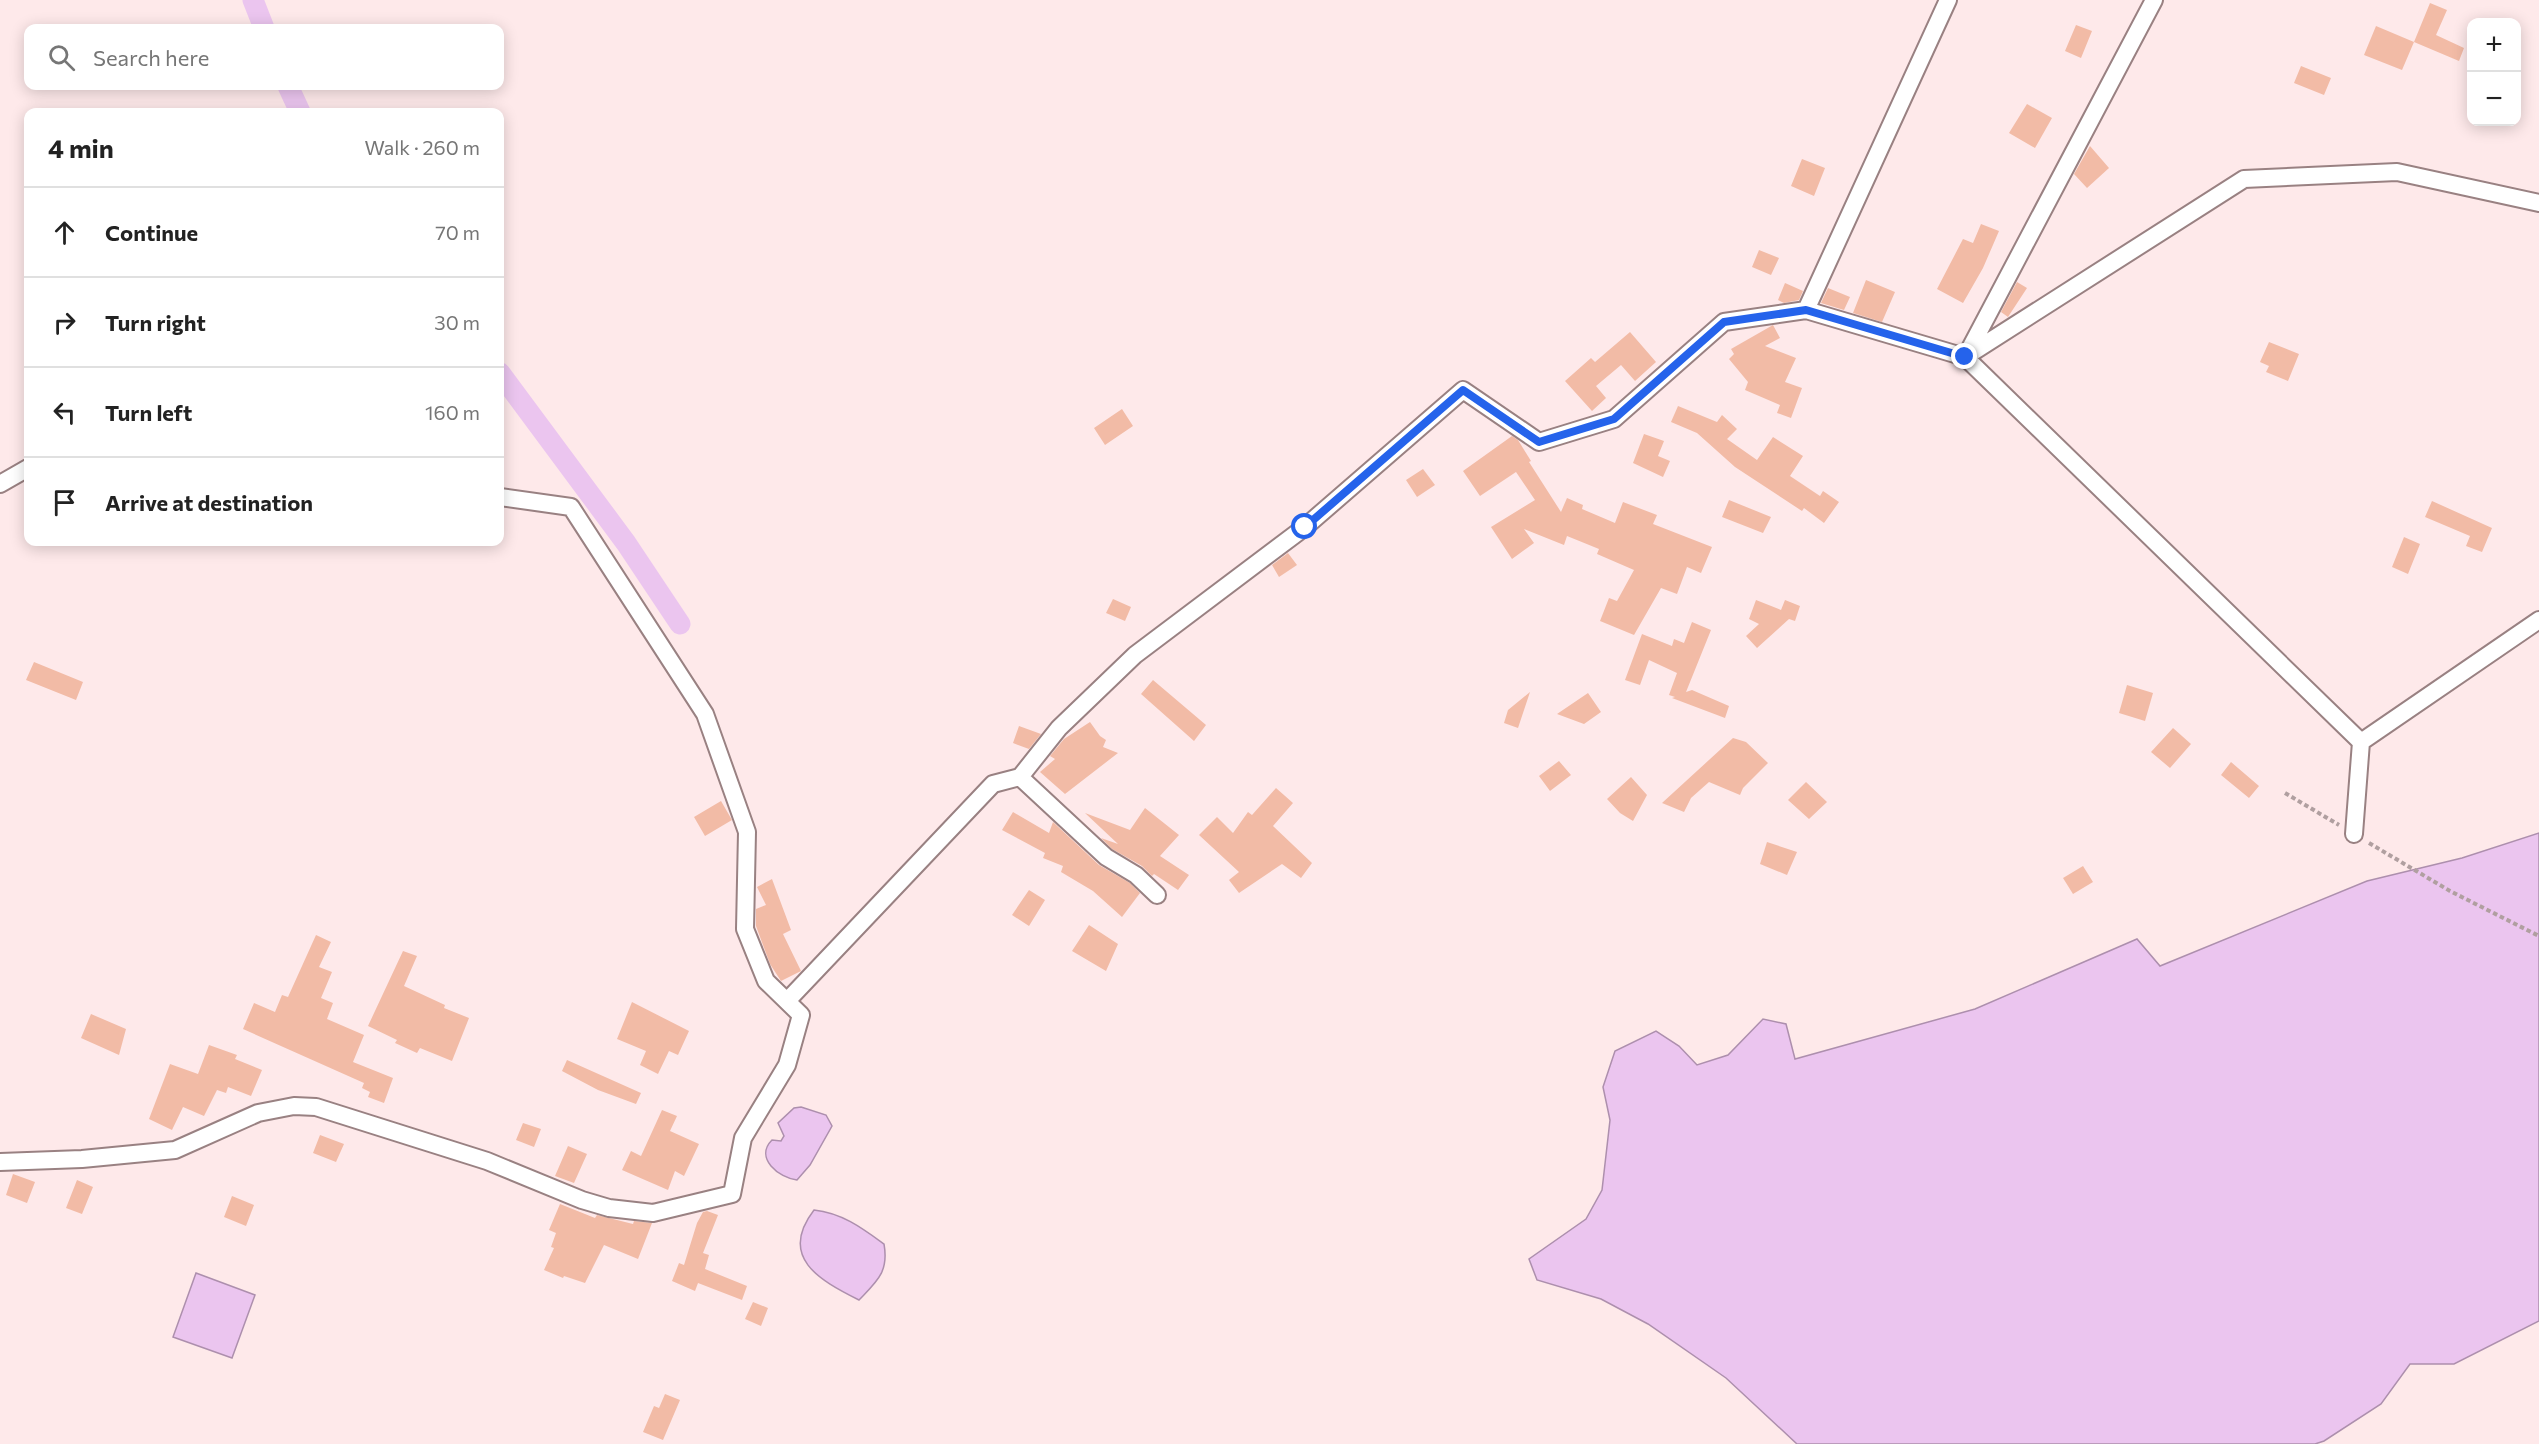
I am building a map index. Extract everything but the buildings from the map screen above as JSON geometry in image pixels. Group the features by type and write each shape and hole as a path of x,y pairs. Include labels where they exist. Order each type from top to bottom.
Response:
{"street":[{"path":"1806,310 1948,0"},
{"path":"1965,357 2154,0"},
{"path":"1965,357 2244,179 2397,172 2539,203"},
{"path":"787,1001 993,784 1020,777 1059,728 1135,655 1305,527 1463,390 1539,442 1614,419 1724,322 1806,310 1965,357 2361,742"},
{"path":"0,484 24,470"},
{"path":"0,1162 82,1159 175,1150 258,1113 294,1106 316,1107 487,1161 582,1200 609,1208 653,1212 732,1194 743,1138 787,1065 801,1015 766,981 745,929 747,832 705,714 571,507 504,497"},
{"path":"2361,742 2539,620"},
{"path":"2354,834 2361,742"},
{"path":"1020,777 1106,857 1136,875 1157,895"}],"path":[{"path":"2285,793 2450,891 2539,936"}],"shaded area":[{"path":"2539,833 2539,1321 2454,1364 2410,1364 2381,1404 2324,1441 2315,1444 1797,1444 1726,1378 1648,1324 1601,1299 1537,1280 1529,1259 1586,1219 1602,1190 1610,1120 1603,1087 1615,1051 1656,1031 1679,1046 1697,1065 1728,1055 1763,1019 1786,1024 1795,1059 1975,1009 2137,939 2160,966 2367,881 2462,858"},
{"path":"801,1107 826,1115 832,1126 810,1165 797,1180 776,1171 767,1160 766,1154 767,1147 772,1140 781,1141 784,1136 778,1123 794,1108"},
{"path":"814,1210 843,1218 884,1244 883,1269 876,1281 859,1300 818,1275 808,1265 802,1254 800,1241 804,1227"},
{"path":"196,1273 255,1295 232,1358 173,1337"}],"waterway":[{"path":"253,0 262,24"},
{"path":"290,90 298,108"},
{"path":"504,378 626,543 680,624"}],"route":[{"path":"1305,527 1463,390 1539,442 1614,419 1724,322 1806,310 1965,357"}]}
